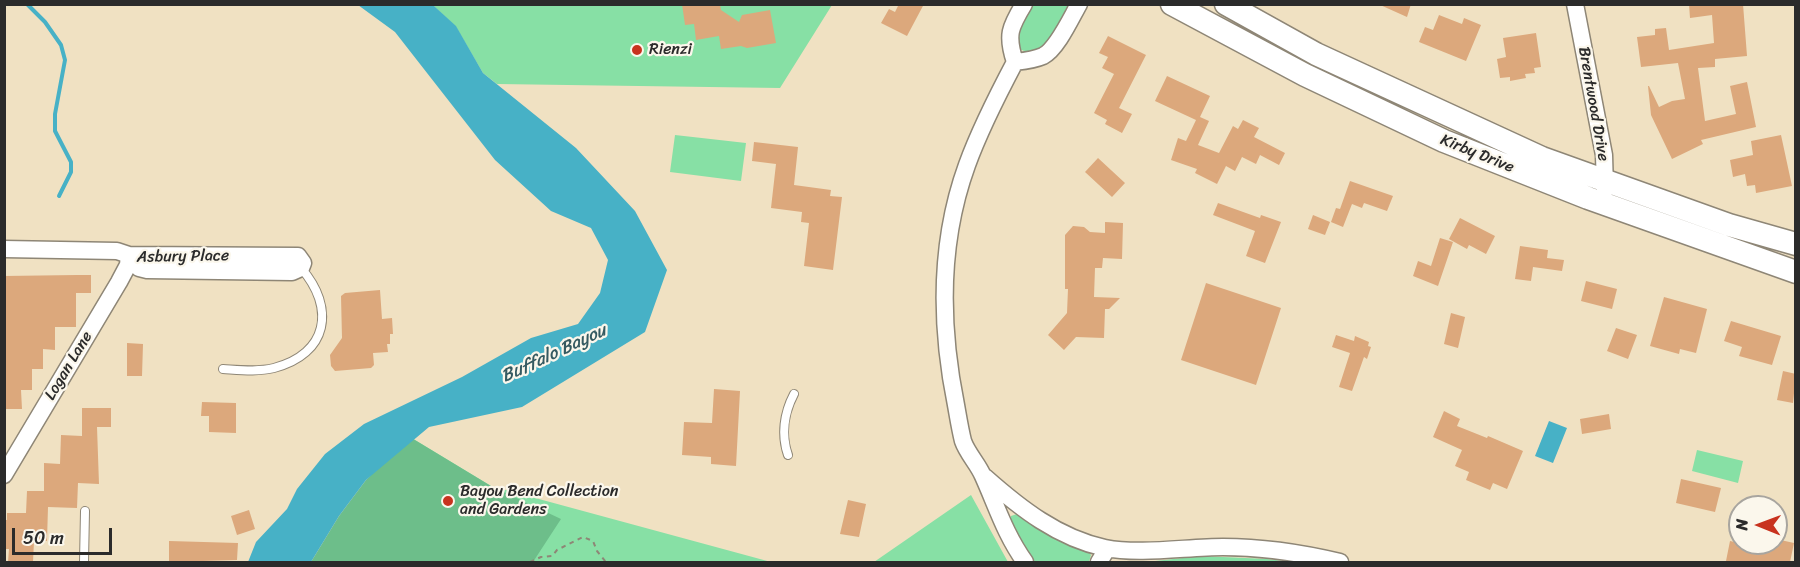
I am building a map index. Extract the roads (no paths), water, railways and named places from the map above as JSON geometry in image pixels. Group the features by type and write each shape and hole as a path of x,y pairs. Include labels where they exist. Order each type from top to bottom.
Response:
{"main road":[{"name":"Kirby Drive","path":"1172,4 1305,75 1444,141 1604,203 1796,272"},
{"name":"Kirby Drive","path":"1226,4 1316,54 1542,158 1729,225 1796,244"}],"street":[{"path":"1024,4 1011,26 1010,47 1015,62 980,131 966,168 955,210 944,287 949,372 963,442 982,474 1003,526 1025,562"},
{"path":"1015,62 1046,55 1079,4"},
{"name":"Brentwood Drive","path":"1575,4 1604,155 1604,203"},
{"path":"4,249 117,251 129,255"},
{"name":"Asbury Place","path":"129,255 139,267 147,270 234,263 292,272 301,268"},
{"name":"Logan Lane","path":"6,469 119,282 128,265 129,255"},
{"path":"982,474 1022,508 1055,529 1083,542 1103,556 1140,550 1224,547 1266,549 1340,562"}],"lane":[{"path":"223,369 275,368 294,360 315,344 322,329 320,301 309,277 301,268"},
{"path":"788,455 783,441 787,407 795,394"},
{"path":"84,562 85,511"}],"water":[{"name":"Buffalo Bayou","path":"358,5 433,5 456,26 483,73 576,148 635,211 667,270 645,332 522,407 429,427 366,480 339,516 311,562 248,562 256,542 287,509 297,489 325,454 364,424 462,377 531,338 578,324 600,293 608,260 591,228 551,211 495,160 395,32"},
{"path":"1549,421 1567,428 1553,463 1535,456"}],"waterway":[{"path":"27,4 45,22 61,45 65,60 55,114 55,131 71,162 71,172 59,196"}],"place":[{"name":"Rienzi","path":"637,50"},
{"name":"Bayou Bend Collection and Gardens","path":"448,501"}]}
